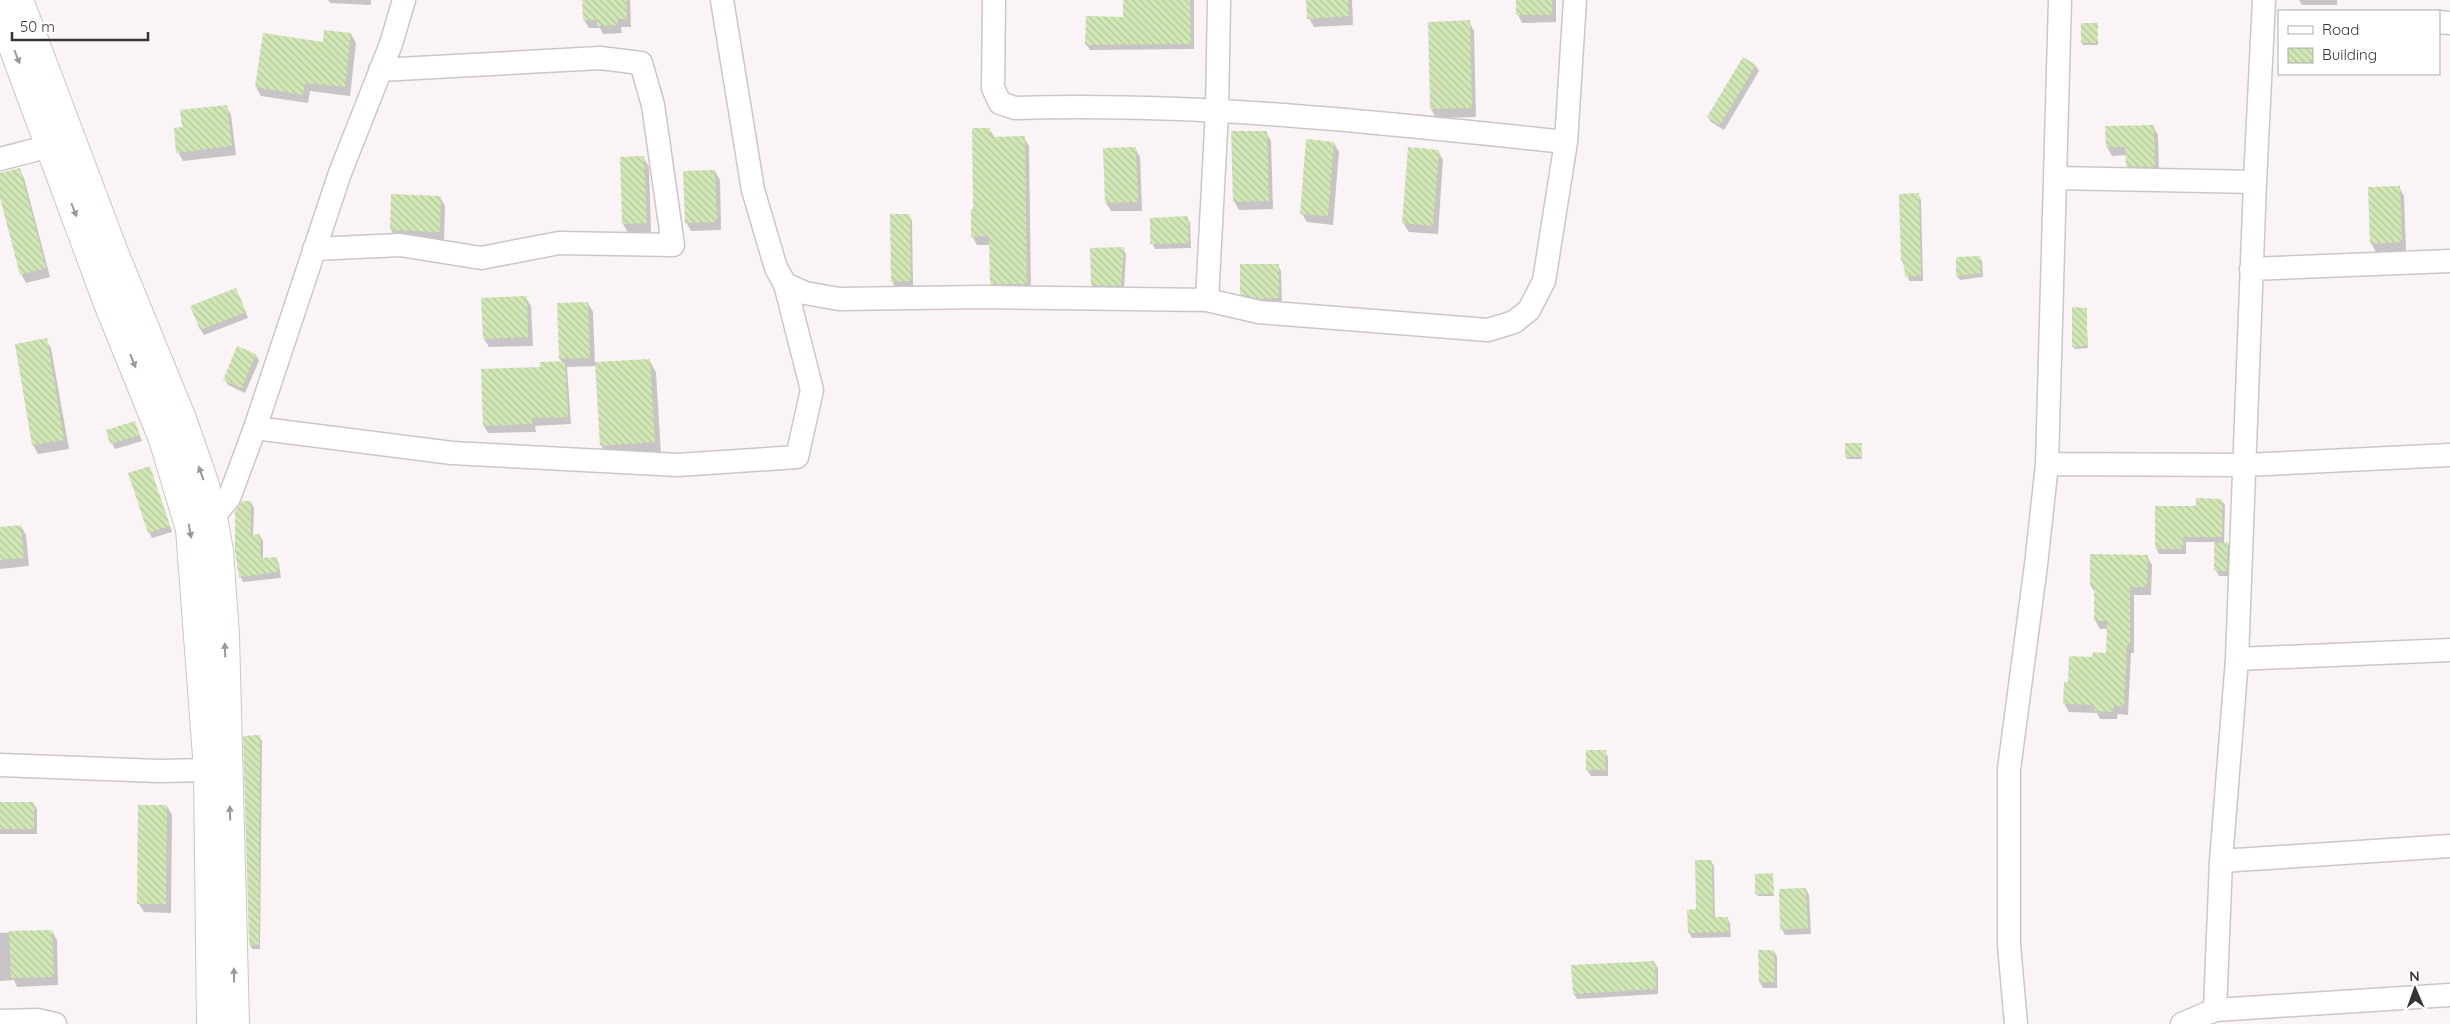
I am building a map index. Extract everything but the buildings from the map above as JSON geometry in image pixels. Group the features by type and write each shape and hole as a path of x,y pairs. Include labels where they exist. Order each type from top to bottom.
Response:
{"street":[{"path":"19,0 113,250 182,419 204,482 213,517 219,551 225,635 235,1024"},
{"path":"213,517 229,498 255,428 340,173 380,70 404,0"},
{"path":"255,428 452,453 678,465 797,457 812,390 785,284 776,268 752,190 722,0"},
{"path":"994,0 993,88 1000,103 1014,108 1218,110 1338,119 1566,142"},
{"path":"1207,300 1218,110 1219,0"},
{"path":"785,284 805,293 840,299 983,297 1207,300 1259,312 1488,330 1514,322 1529,310 1544,281 1566,142 1575,0"},
{"path":"2016,1024 2009,946 2009,769 2036,565 2047,464 2057,178 2060,0"},
{"path":"0,12 107,301 163,439 190,529 208,770 211,1024"},
{"path":"2215,1010 2221,861 2237,659 2254,182 2269,12"},
{"path":"314,249 400,245 481,258 559,243 673,245 653,105 641,63 600,58 380,70"},
{"path":"0,159 50,146"},
{"path":"2057,178 2254,182"},
{"path":"2251,269 2450,261"},
{"path":"2047,464 2245,465 2450,455"},
{"path":"2237,659 2450,650"},
{"path":"0,765 159,771 208,770"},
{"path":"2221,861 2450,846"},
{"path":"2182,1024 2215,1010 2450,995"},
{"path":"0,1021 37,1020 55,1024"}]}
